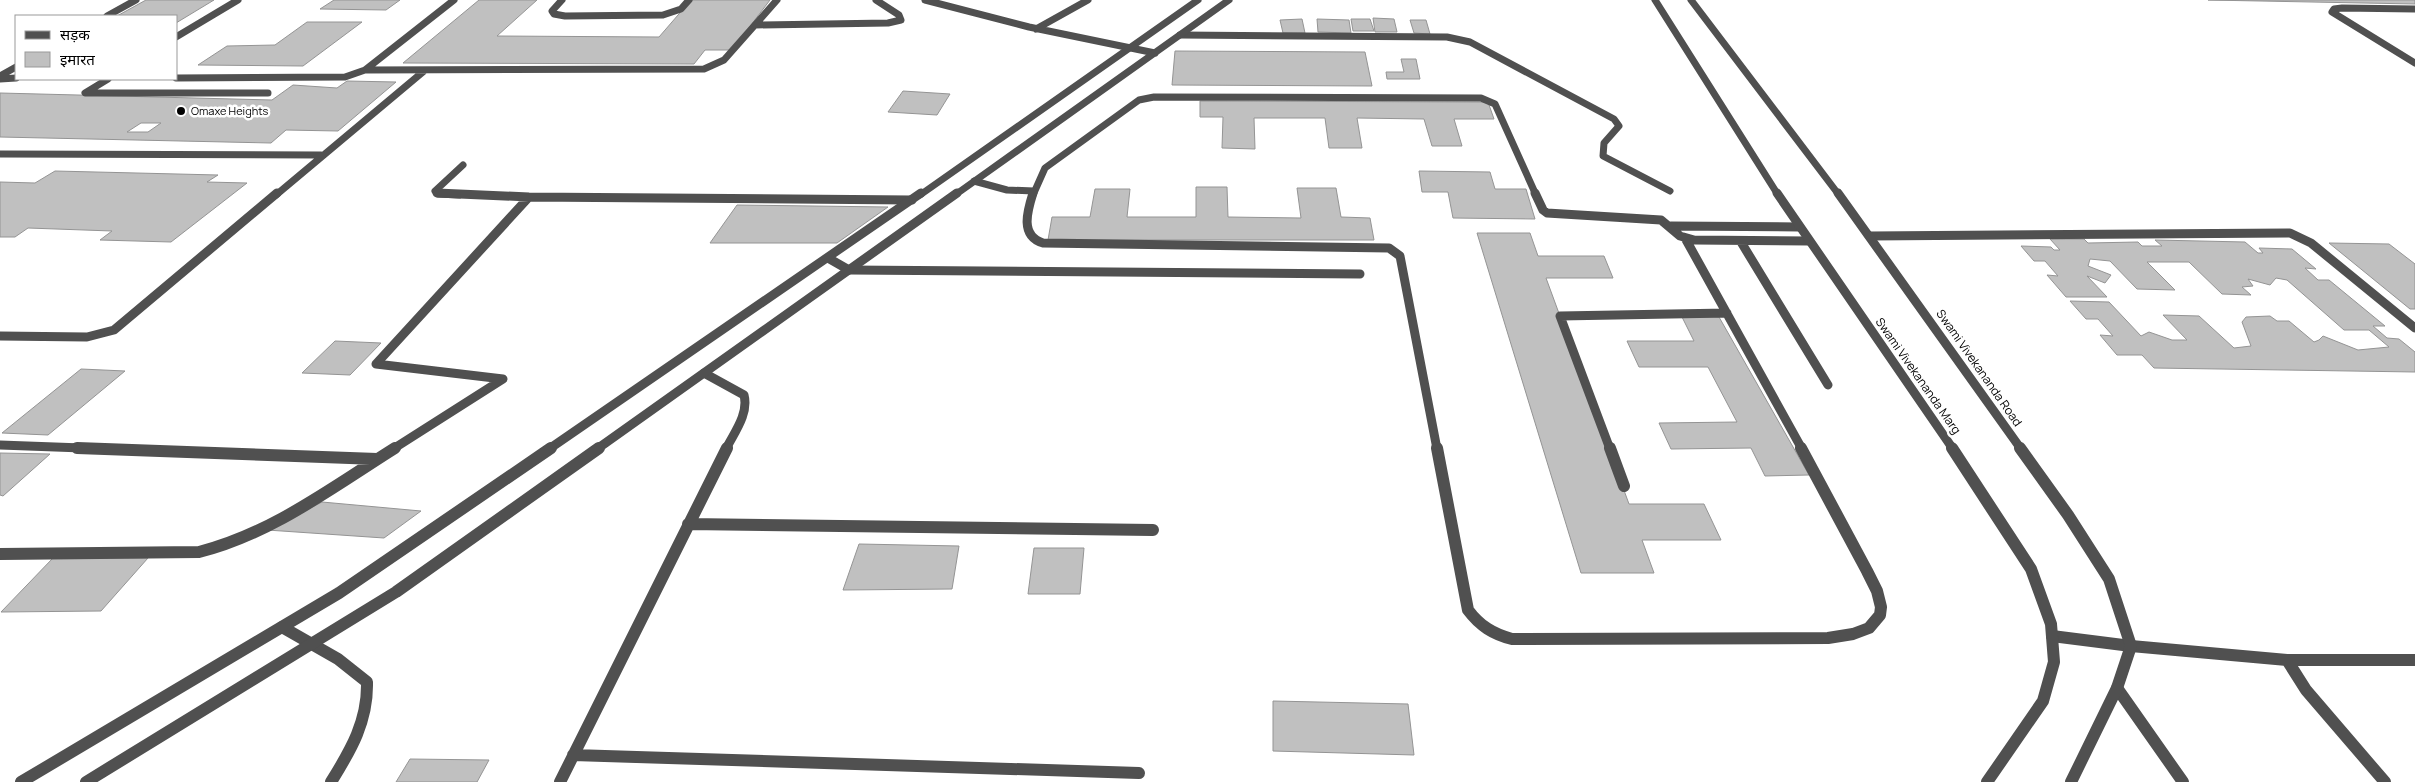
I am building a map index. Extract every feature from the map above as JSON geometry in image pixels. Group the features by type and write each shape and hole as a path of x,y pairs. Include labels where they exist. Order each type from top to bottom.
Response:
{"street":[{"path":"109,15 136,0"},
{"path":"178,36 238,0"},
{"path":"366,70 454,0"},
{"path":"562,0 552,11 554,14 564,16 663,15 681,9 689,0"},
{"path":"178,78 331,78 345,77 366,70 696,70 718,65 724,60 776,0"},
{"path":"755,25 888,23 901,20 899,16 876,0"},
{"path":"925,0 1036,29 1155,53"},
{"path":"946,6 960,0"},
{"path":"1036,29 1088,0"},
{"path":"21,782 340,593 912,200 1198,0"},
{"path":"86,782 396,592 1230,0"},
{"name":"Swami Vivekananda Marg","path":"1655,0 1799,227 1964,463 2031,569 2051,624 2054,662 2043,701 1987,782"},
{"name":"Swami Vivekananda Road","path":"1691,0 1870,236 2068,515 2110,579 2131,646"},
{"path":"2415,9 2342,8 2334,9 2332,12 2334,15 2415,63"},
{"path":"1180,35 1437,37 1470,42 1614,119 1618,126 1602,144 1601,152 1603,156 1670,191"},
{"path":"0,77 15,68"},
{"path":"0,336 87,337 114,330 321,155 424,71"},
{"path":"0,77 15,78"},
{"path":"106,80 85,93 268,94"},
{"path":"1145,98 1480,98 1496,104 1543,210 1548,213 1661,220 1671,226 1685,238 1817,477 1874,586 1882,606 1878,619 1868,628 1849,636 1828,638 1512,639 1494,634 1480,626 1468,610 1400,256 1396,252 1380,247 1043,243 1034,241 1028,234 1026,226 1034,191 1040,174 1045,168 1135,102 1145,98"},
{"path":"0,154 321,155"},
{"path":"463,165 438,187 435,191 438,194 529,197 912,200"},
{"path":"974,181 1007,190 1034,191"},
{"path":"0,554 199,552 222,548 244,539 378,459 503,380 376,364 529,197"},
{"path":"1671,226 1799,227"},
{"path":"1870,236 2290,233 2311,243 2415,328"},
{"path":"1685,238 1742,242 1809,241"},
{"path":"1742,242 1828,385"},
{"path":"828,258 849,270 1360,274"},
{"path":"1624,486 1560,316 1727,313"},
{"path":"560,782 743,415 746,403 744,394 704,373"},
{"path":"0,445 378,459"},
{"path":"688,524 1153,530"},
{"path":"282,627 356,670 367,682 369,696 365,718 356,742 331,782"},
{"path":"2052,636 2131,646 2287,660 2415,660"},
{"path":"2071,782 2117,688 2131,646"},
{"path":"2287,660 2306,690 2385,782"},
{"path":"2117,688 2184,782"},
{"path":"573,755 1139,773"}],"building":[{"path":"146,0 214,0 178,22 178,15 119,15"},
{"path":"334,0 400,0 386,10 320,9"},
{"path":"479,0 537,0 497,36 659,37 691,0 770,0 732,50 705,50 694,64 403,63"},
{"path":"2208,0 2415,0 2415,4"},
{"path":"1373,18 1394,19 1397,32 1375,32"},
{"path":"1302,19 1305,33 1283,33 1280,20"},
{"path":"1317,19 1349,20 1351,33 1318,32"},
{"path":"1351,19 1370,19 1374,31 1353,31"},
{"path":"1410,20 1426,20 1430,34 1414,33"},
{"path":"307,22 362,22 303,66 198,65 227,46 275,45"},
{"path":"1175,51 1365,52 1372,86 1172,85"},
{"path":"1401,59 1416,59 1420,79 1387,79 1386,72 1404,72"},
{"name":"Omaxe Heights","path":"347,81 396,82 338,131 286,130 271,143 0,137 0,93 272,100 293,85 337,88","holes":["141,123 161,123 148,132 127,132"]},
{"path":"903,91 950,94 937,115 888,112"},
{"path":"1200,101 1488,102 1494,119 1454,119 1462,146 1432,146 1424,119 1357,118 1362,148 1329,148 1325,118 1254,118 1255,149 1222,148 1223,117 1200,117"},
{"path":"55,171 218,175 207,182 247,183 171,242 100,240 112,231 28,228 15,237 0,237 0,182 35,183"},
{"path":"1419,171 1490,172 1495,189 1526,189 1535,219 1453,218 1448,192 1422,192"},
{"path":"1196,187 1227,187 1228,217 1301,218 1297,188 1336,188 1341,217 1370,218 1374,240 1048,240 1052,217 1090,217 1095,189 1130,189 1127,217 1196,217"},
{"path":"737,205 888,207 837,243 710,243"},
{"path":"1477,233 1530,233 1538,256 1604,256 1613,278 1546,278 1629,504 1704,504 1721,540 1642,540 1654,573 1581,573"},
{"path":"2050,239 2084,239 2088,243 2138,242 2142,246 2162,246 2155,240 2245,242 2258,253 2263,253 2259,248 2292,249 2316,269 2305,268 2318,280 2329,280 2385,326 2373,326 2387,338 2399,339 2415,352 2415,372 2154,368 2142,355 2117,355 2100,335 2113,336 2098,319 2086,319 2070,301 2109,302 2141,336 2149,332 2172,340 2187,340 2163,315 2199,316 2234,348 2251,346 2242,322 2246,317 2270,316 2277,321 2289,321 2314,342 2323,336 2358,350 2389,347 2369,330 2344,330 2287,280 2276,278 2270,285 2248,279 2253,286 2242,287 2251,295 2222,294 2189,262 2147,262 2175,290 2137,289 2110,261 2090,259 2088,266 2111,275 2105,283 2087,276 2107,297 2066,297 2047,275 2058,276 2045,261 2034,261 2021,246 2051,247 2054,250 2060,250"},
{"path":"2329,243 2389,244 2415,264 2415,309 2410,309"},
{"path":"1682,317 1719,317 1809,475 1765,476 1751,448 1671,449 1659,423 1737,422 1708,367 1639,367 1627,341 1694,341"},
{"path":"335,341 381,343 350,375 302,373"},
{"path":"81,369 125,371 48,435 2,433"},
{"path":"0,453 50,454 3,496 0,495"},
{"path":"322,502 421,511 384,538 267,530"},
{"path":"859,544 959,546 952,589 843,590"},
{"path":"1034,548 1084,548 1080,594 1028,594"},
{"path":"53,558 148,558 101,611 1,612"},
{"path":"1273,701 1408,704 1414,755 1273,751"},
{"path":"410,759 489,760 477,782 396,782"}],"place":[{"name":"Omaxe Heights","path":"181,111"}]}
